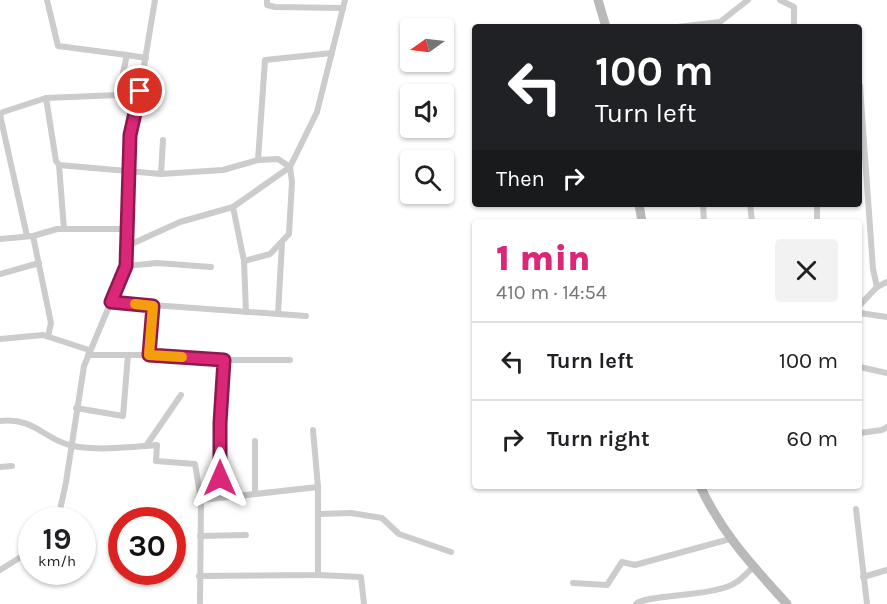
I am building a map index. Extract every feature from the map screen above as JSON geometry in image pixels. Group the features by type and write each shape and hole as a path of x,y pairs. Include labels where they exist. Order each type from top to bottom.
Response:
{"street":[{"path":"47,0 58,46 146,58"},
{"path":"60,507 76,408 88,352 126,266 130,135 155,0"},
{"path":"267,0 267,5 275,7 343,8"},
{"path":"127,246 180,222 232,207 290,167 316,112 345,0"},
{"path":"598,0 605,24"},
{"path":"703,24 720,22 748,0"},
{"path":"780,0 794,8 794,24"},
{"path":"258,160 266,60 332,53"},
{"path":"48,336 51,323 39,263 30,236 0,115 46,98 118,95 127,55"},
{"path":"46,98 56,161 59,165 64,229"},
{"path":"161,174 162,140"},
{"path":"862,140 873,270 877,287"},
{"path":"59,165 161,174 223,170 258,160 278,159 290,167 292,182 289,234 270,254 244,261"},
{"path":"232,207 244,261 246,312"},
{"path":"0,239 64,229 127,229"},
{"path":"278,314 282,243"},
{"path":"0,274 39,263"},
{"path":"126,266 157,263 212,267"},
{"path":"862,303 877,287 887,282"},
{"path":"111,302 306,316"},
{"path":"149,355 153,306"},
{"path":"862,313 887,317"},
{"path":"0,339 48,336 88,352 129,355 224,360 290,360"},
{"path":"76,408 123,416 129,355"},
{"path":"221,496 220,423 224,360"},
{"path":"862,367 887,373"},
{"path":"146,446 181,395"},
{"path":"0,421 18,419 71,446 118,448 157,445 156,461 195,464 201,500 200,604"},
{"path":"862,433 882,430 887,427"},
{"path":"313,430 320,514 318,575"},
{"path":"255,441 255,493"},
{"path":"0,467 12,466"},
{"path":"201,500 318,487"},
{"path":"701,489 716,520 730,539 787,604"},
{"path":"856,509 867,604"},
{"path":"320,514 351,513 382,518 399,534 451,552"},
{"path":"200,536 246,535"},
{"path":"573,583 608,585 622,562 635,565 730,539"},
{"path":"0,570 18,559"},
{"path":"636,604 643,599 688,596 735,584 753,567"},
{"path":"863,577 887,570"},
{"path":"199,576 361,577 364,604"}],"slow traffic":[{"path":"135,304 153,306 149,355 182,357"}],"route":[{"path":"140,91 130,135 126,266 111,302 153,306 149,355 224,360 220,423 220,478"}]}
